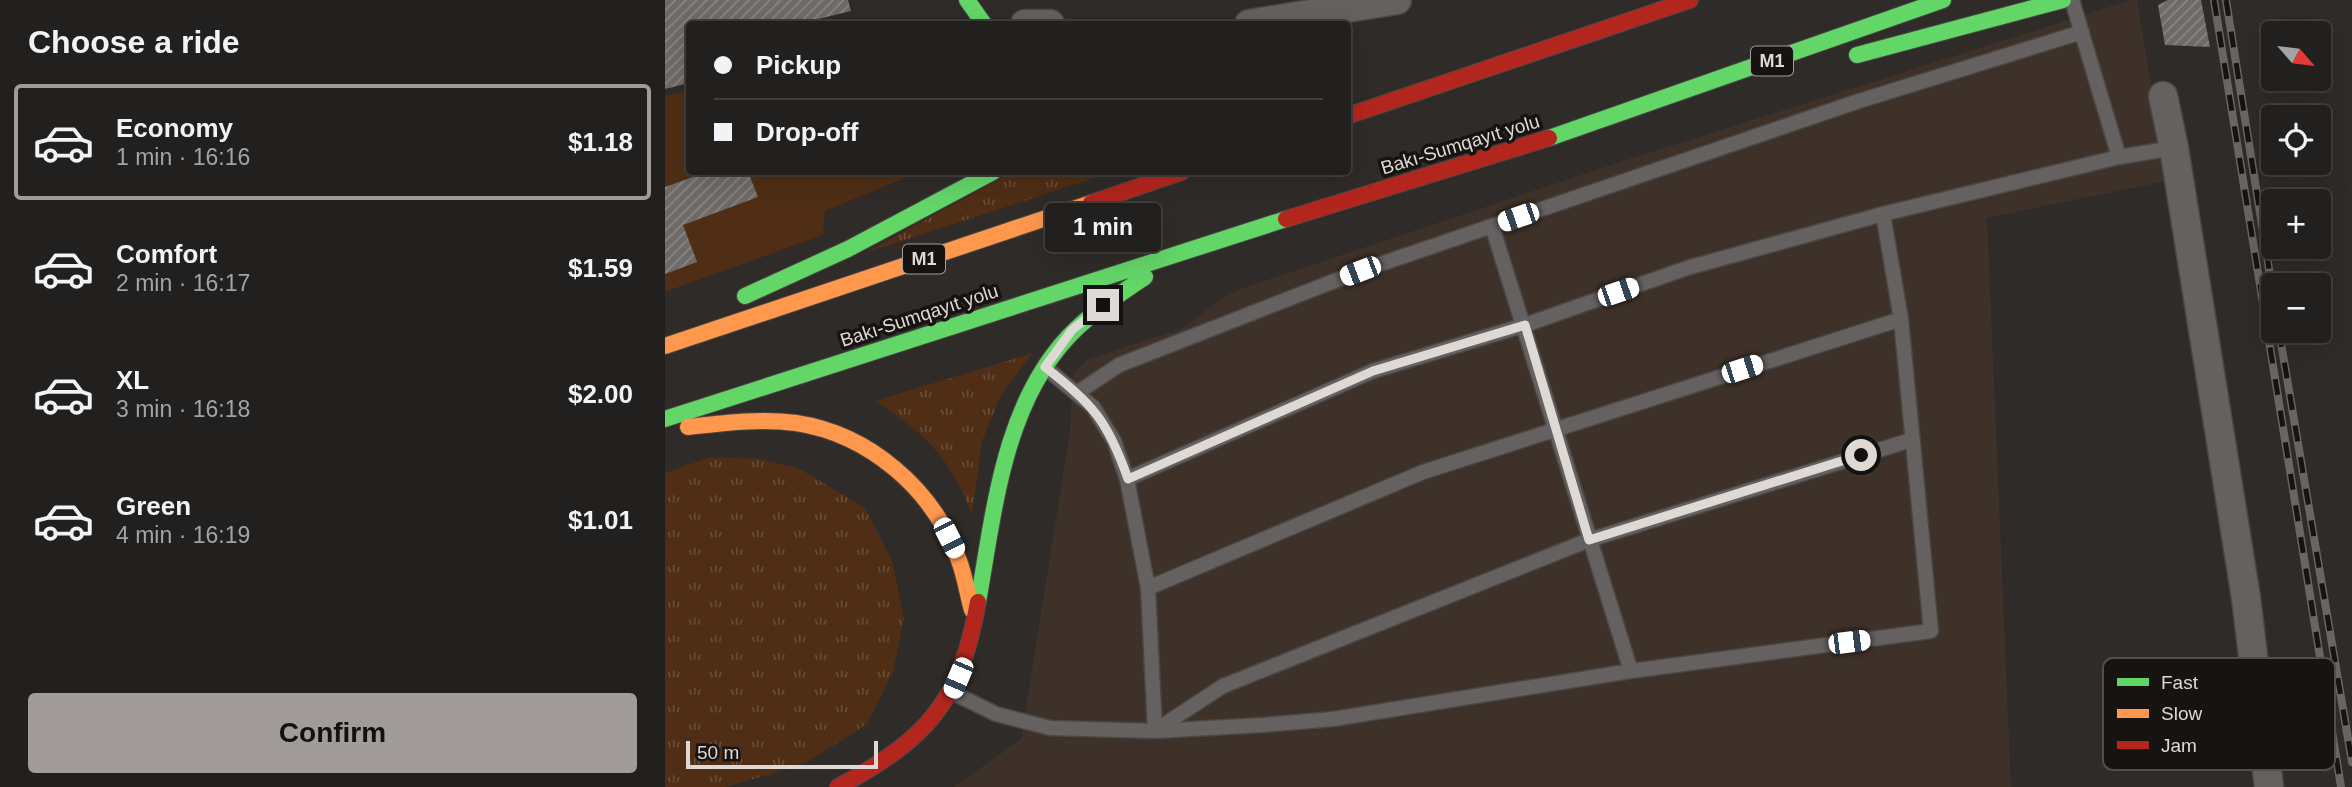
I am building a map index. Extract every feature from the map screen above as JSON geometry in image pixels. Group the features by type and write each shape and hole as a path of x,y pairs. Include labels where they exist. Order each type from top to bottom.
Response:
{"highway":[{"path":"967,0 982,21"},
{"path":"1567,40 1656,0"},
{"path":"1351,113 1690,0"},
{"name":"Bakı-Sumqayıt yolu","path":"665,419 1202,245 1601,122 1943,0"},
{"path":"1839,59 2063,0"},
{"path":"1601,122 1773,77"},
{"path":"726,305 848,249 987,175"},
{"name":"M1","path":"665,346 1173,175"},
{"path":"838,787 885,762 925,729 952,692 964,664 974,621 1007,450 1025,401 1045,367 1072,330 1119,292 1202,245"},
{"path":"665,332 702,316"},
{"path":"665,429 739,422 809,425 862,445 890,461 931,503 958,556 974,621"}],"street":[{"path":"1257,21 1296,7 1397,0"},
{"path":"2163,96 2174,148 2253,658"}],"lane":[{"path":"2072,0 2119,157"},
{"path":"1077,393 1130,360 1360,271 1859,101 2082,32"},
{"path":"1128,479 1373,371 1525,325 1687,268 1883,214 2119,157 2174,148"},
{"path":"952,692 996,714 1050,728 1155,731 1333,719 1631,671 1931,631 1901,318 1883,214"},
{"path":"1492,226 1631,671"},
{"path":"1148,588 1423,472 1901,318"},
{"path":"1045,367 1077,393 1104,422 1128,479 1148,588 1155,731"},
{"path":"1155,731 1193,703 1234,681 1589,540 1911,440"}],"shaded area":[{"path":"2137,0 2167,181 1987,218 2011,787 954,787 1021,739 1070,431 1073,373 1088,359 1181,329 1221,299 1243,288 1623,161"}],"green space":[{"path":"686,91 686,175 902,175 903,179 825,211 823,235 665,292 665,96"},
{"path":"1008,175 1104,175 865,253"},
{"path":"1033,353 1001,395 982,441 972,515 954,477 934,449 909,425 875,401"},
{"path":"711,457 760,459 798,468 865,508 892,561 904,618 893,672 867,724 809,761 768,775 725,787 665,787 665,473"}],"building":[{"path":"665,0 848,0 851,11 810,21 686,21 686,84 665,89"},
{"path":"2168,0 2201,0 2210,47 2165,45 2158,5"},
{"path":"699,175 749,175 758,197 683,225 697,262 665,274 665,187"}],"railway":[{"path":"2214,0 2320,658"},
{"path":"2226,0 2270,273"},
{"path":"2281,343 2334,658"},
{"path":"2335,662 2352,762"},
{"path":"2335,750 2341,787"}],"traffic: fast":[{"path":"967,0 982,21"},
{"path":"1549,138 1943,0"},
{"path":"1857,55 2063,0"},
{"path":"745,296 848,249 987,175"},
{"path":"665,419 1286,219"},
{"path":"978,602 996,497 1015,427 1029,395 1047,364 1069,336 1096,312 1145,277"}],"traffic: slow":[{"path":"665,346 1091,203"},
{"path":"688,427 755,421 796,423 823,429 873,452 915,488 932,509 958,558 972,610"}],"traffic: jam":[{"path":"1351,115 1690,0"},
{"path":"1286,219 1549,138"},
{"path":"1091,203 1173,175"},
{"path":"838,787 895,752 917,734 935,714 961,667 978,602"}],"route":[{"path":"1103,305 1072,330 1045,367 1093,407 1114,441 1128,479 1373,371 1525,325 1589,540 1861,455"}]}
